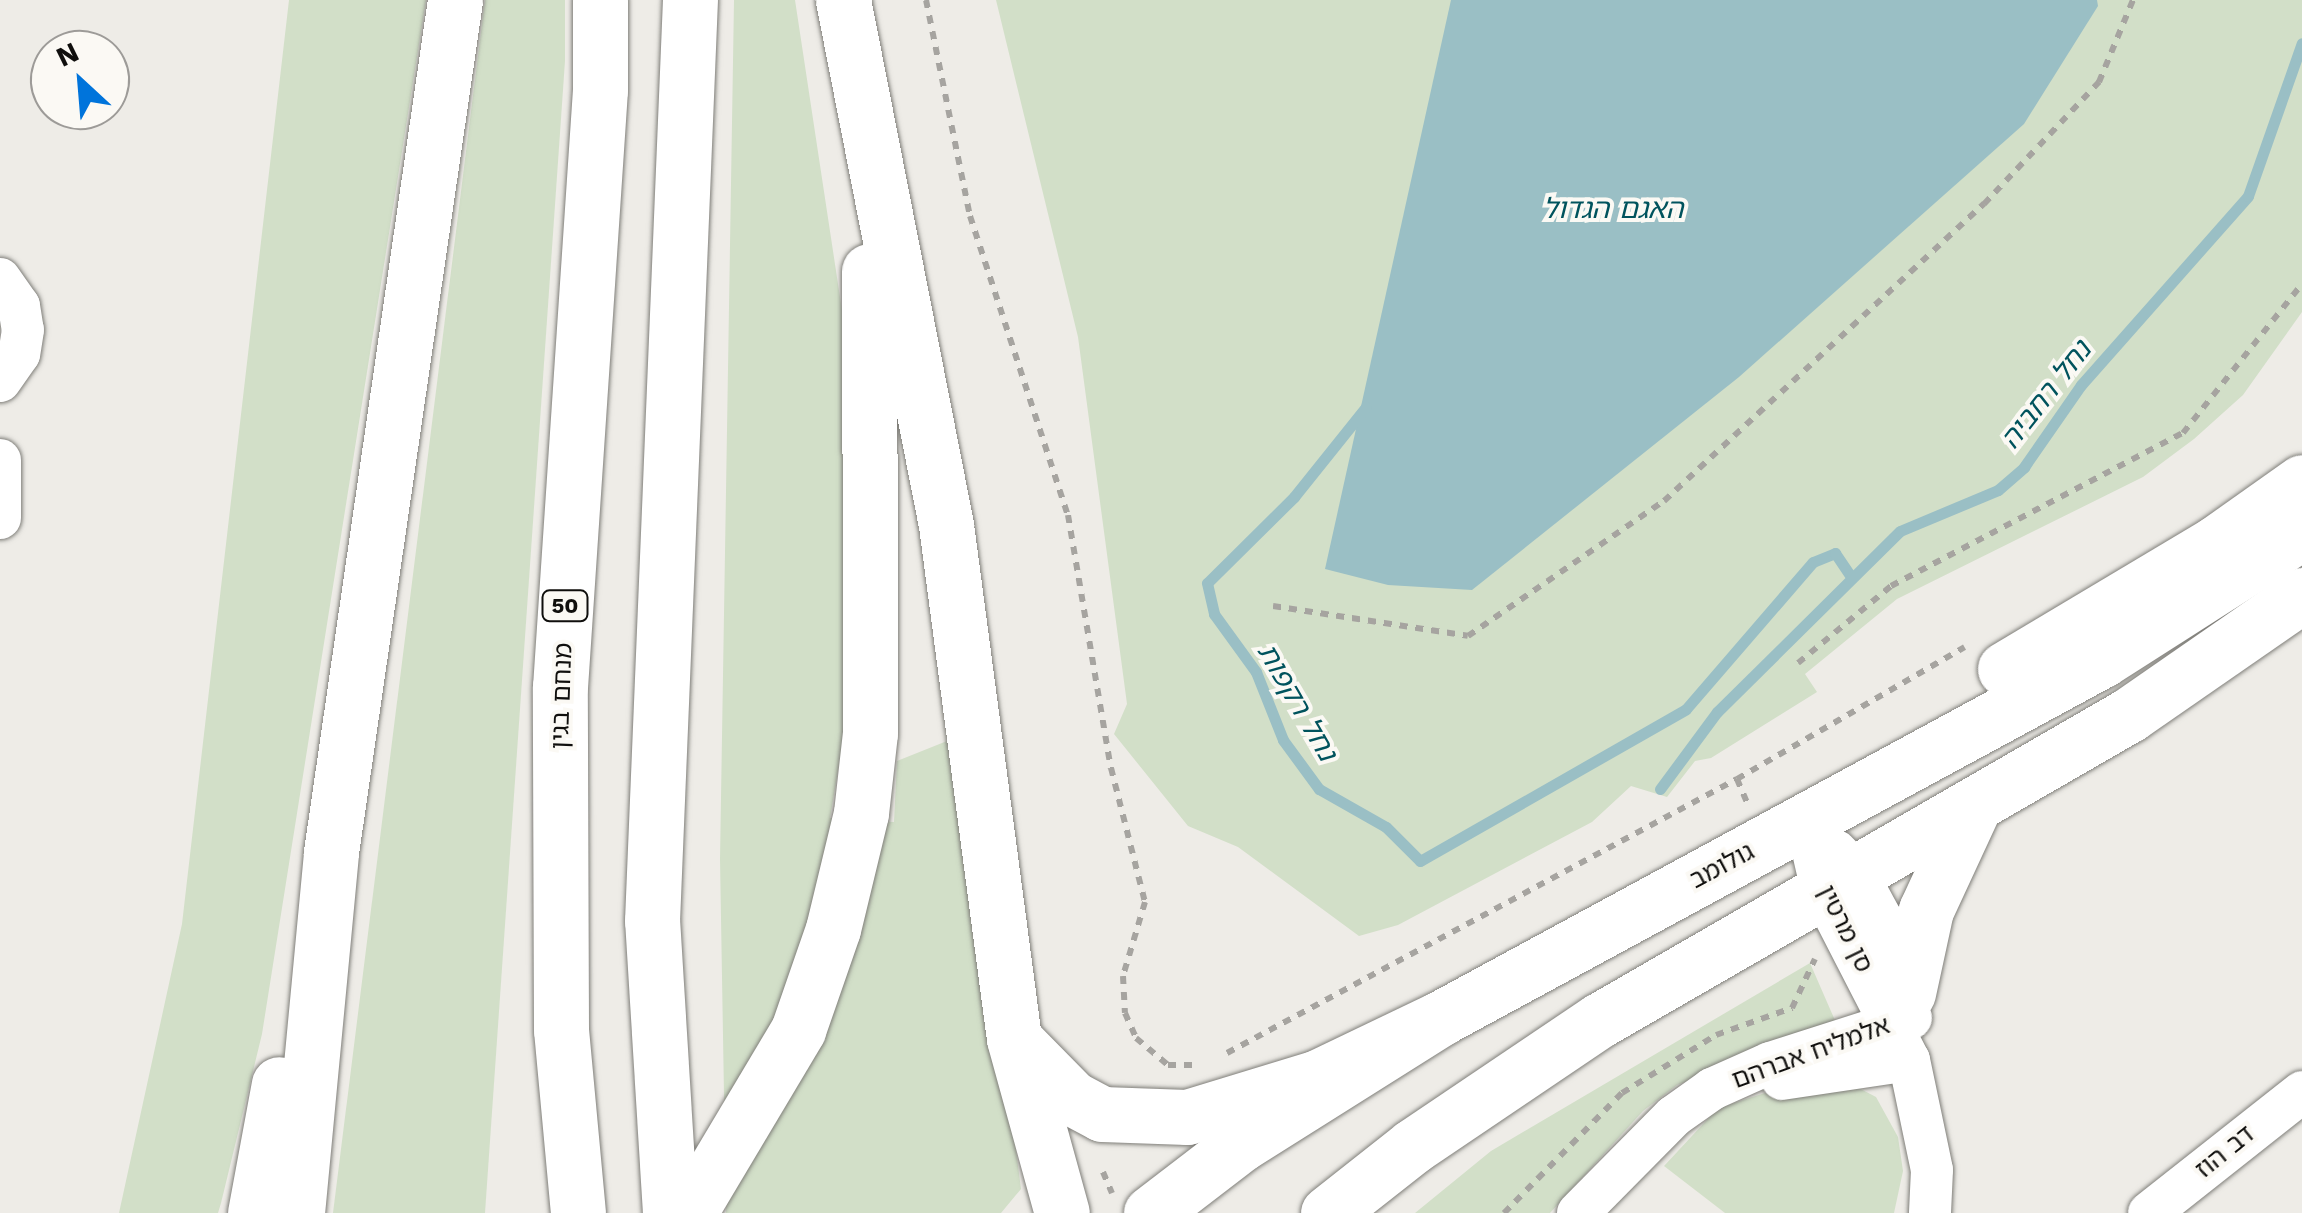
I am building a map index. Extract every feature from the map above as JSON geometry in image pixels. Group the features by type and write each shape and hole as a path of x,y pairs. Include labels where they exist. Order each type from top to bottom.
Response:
{"main road":[{"path":"297,1213 331,852 455,0"},
{"name":"מנחם בגין","path":"578,1213 560,1030 560,687 600,90 600,0"},
{"path":"670,1213 652,921 690,0"},
{"path":"842,0 946,525 1014,1039 1062,1213"},
{"path":"689,1213 774,1077 833,928 861,813 870,732 872,384 863,107"},
{"path":"1806,821 1850,770 1914,719 2063,637 2302,482"},
{"name":"גולומב","path":"1151,1213 1241,1144 1440,1018 2102,660 2302,532"},
{"path":"1328,1213 1600,1020 2130,715 2302,595"},
{"path":"1904,1024 1926,910 1974,806"},
{"path":"255,1213 331,852"},
{"path":"1014,1039 1058,1086 1102,1114 1186,1117 1318,1077 1440,1018"},
{"path":"552,1213 560,1030"},
{"path":"242,1213 268,1140"}],"street":[{"path":"0,279 19,306 24,330 20,354 0,381"},
{"path":"0,460 0,518"},
{"name":"סן מרטין","path":"1806,821 1839,881 1904,1024 1932,1170 1930,1213"},
{"name":"אלמליח אברהם","path":"1578,1213 1674,1116 1712,1089 1904,1024"},
{"name":"דב הוז","path":"2149,1213 2302,1092"}],"path":[{"path":"926,0 970,216 1068,514 1110,768 1145,902 1123,976 1125,1012 1136,1038 1168,1065 1205,1065"},
{"path":"1272,606 1468,636 1664,501 1984,204 2099,82 2133,0"},
{"path":"1798,663 1891,586 2184,434 2302,284"},
{"path":"1222,1056 1737,779 1968,645"}],"green space":[{"path":"289,0 426,0 262,1034 221,1203 218,1213 119,1213 182,924"},
{"path":"485,0 565,0 565,61 485,1213 333,1213"},
{"path":"734,0 795,0 861,436 844,735 830,818 894,822 897,761 962,735 1021,1189 1001,1213 726,1213 720,859"},
{"path":"996,0 2302,0 2302,312 2243,395 2194,439 2143,477 1897,599 1805,674 1817,692 1711,758 1695,761 1667,797 1631,786 1592,822 1398,925 1359,936 1238,847 1188,826 1114,734 1127,704 1078,337"},
{"path":"1810,963 1837,1025 1677,1085 1643,1111 1550,1213 1415,1213 1491,1151"},
{"path":"1853,1085 1876,1097 1898,1137 1903,1171 1894,1213 1725,1213 1664,1166 1718,1108 1765,1093"}],"water":[{"name":"האגם הגדול","path":"1451,0 2097,0 2098,6 2024,124 1739,377 1472,590 1388,585 1325,569"}],"waterway":[{"name":"נחל רחביה","path":"1660,789 1717,712 1900,531 1998,490 2024,467 2081,385 2248,196 2302,43"},
{"name":"נחל רקפות","path":"1366,407 1294,497 1207,583 1214,614 1256,672 1283,740 1319,789 1386,827 1420,861 1686,709 1813,562 1835,553 1852,578"}]}
